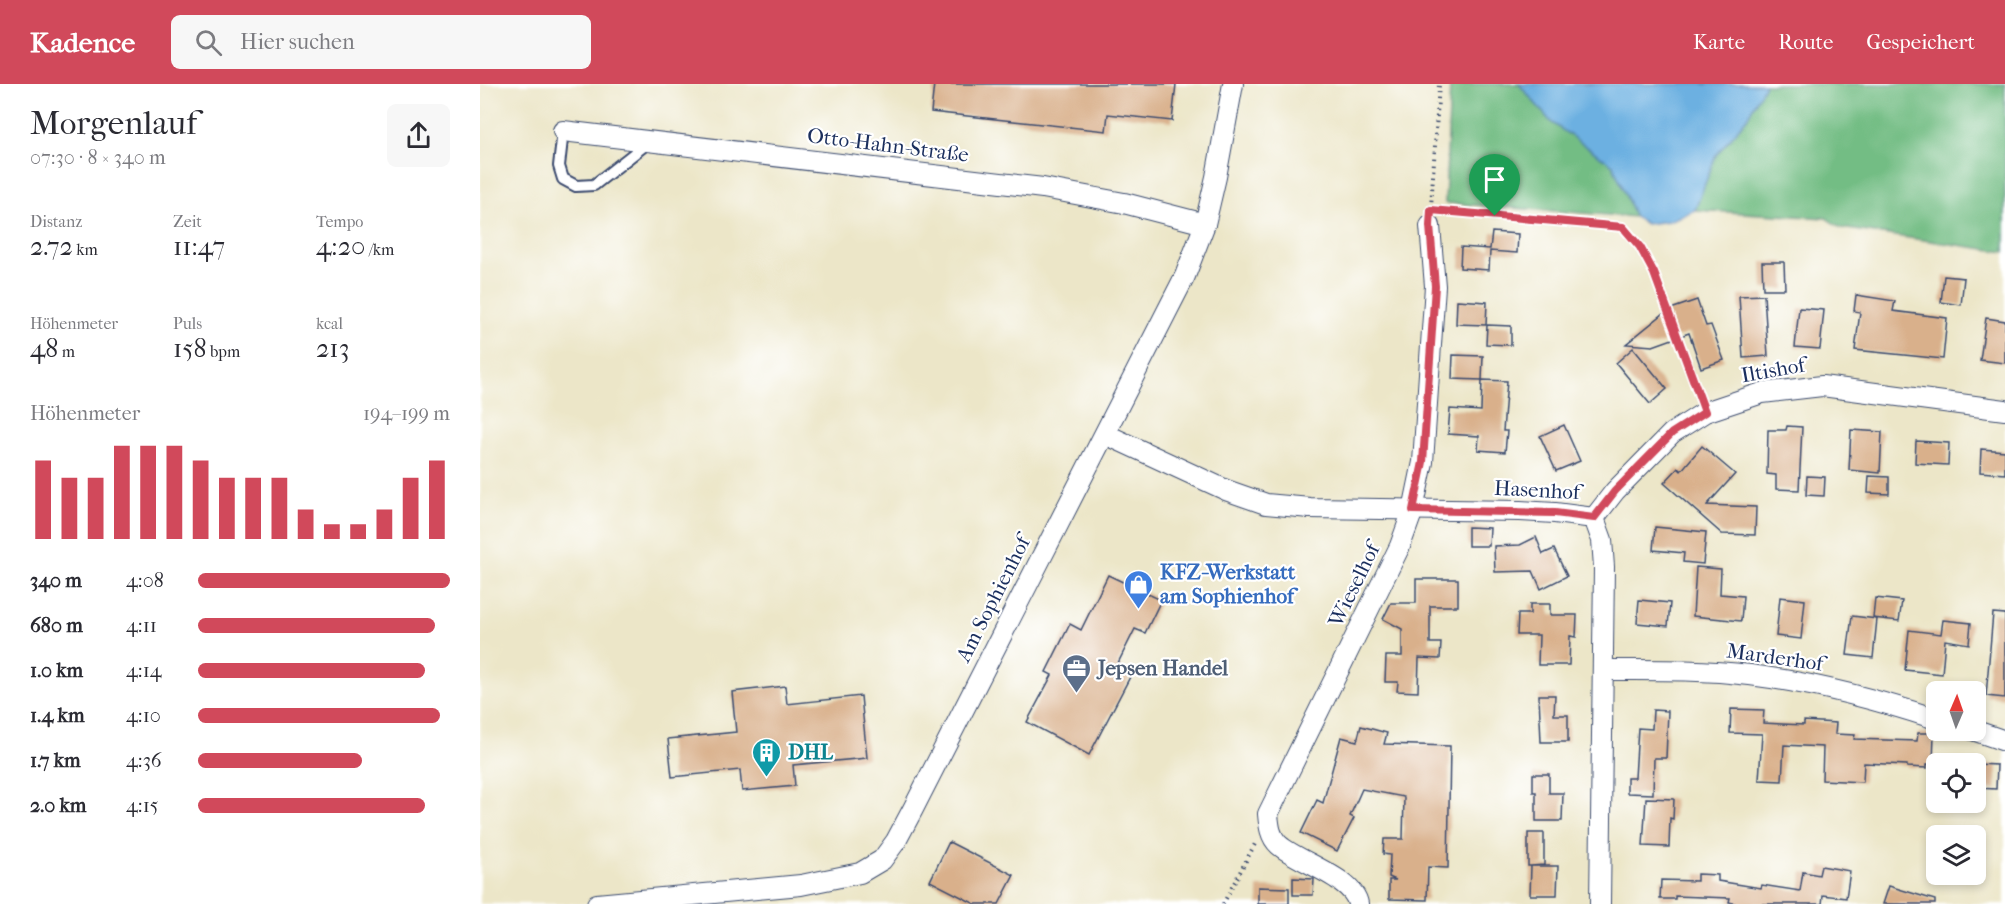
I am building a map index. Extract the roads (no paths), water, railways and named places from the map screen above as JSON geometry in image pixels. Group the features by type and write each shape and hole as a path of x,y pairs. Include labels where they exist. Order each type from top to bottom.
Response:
{"street":[{"name":"Am Sophienhof","path":"597,904 801,885 860,873 882,860 896,842 1185,276 1205,224 1233,84"},
{"name":"Otto-Hahn-Straße","path":"563,131 1043,188 1124,203 1205,224"},
{"name":"Wieselhof","path":"1358,904 1357,897 1347,886 1278,845 1269,829 1268,814 1400,546 1413,510 1423,462 1435,286 1430,218"},
{"name":"Iltishof","path":"1594,518 1615,491 1672,433 1705,412 1762,393 1822,386 2005,410"},
{"name":"Hasenhof","path":"1105,434 1226,490 1266,504 1310,508 1531,512 1594,518 1602,540 1604,567 1600,904"},
{"name":"Marderhof","path":"1603,670 1694,671 1749,675 1827,688 1926,716"},
{"path":"1986,734 2005,741"}],"lane":[{"path":"563,131 559,166 563,179 576,186 594,185 650,141"}],"water":[{"path":"1519,84 1765,84 1747,118 1716,155 1695,210 1669,221 1646,224 1635,217 1613,165 1551,122"}],"place":[{"name":"KFZ-Werkstatt am Sophienhof","path":"1139,610"},
{"name":"Jepsen Handel","path":"1077,694"},
{"name":"DHL","path":"767,778"}]}
